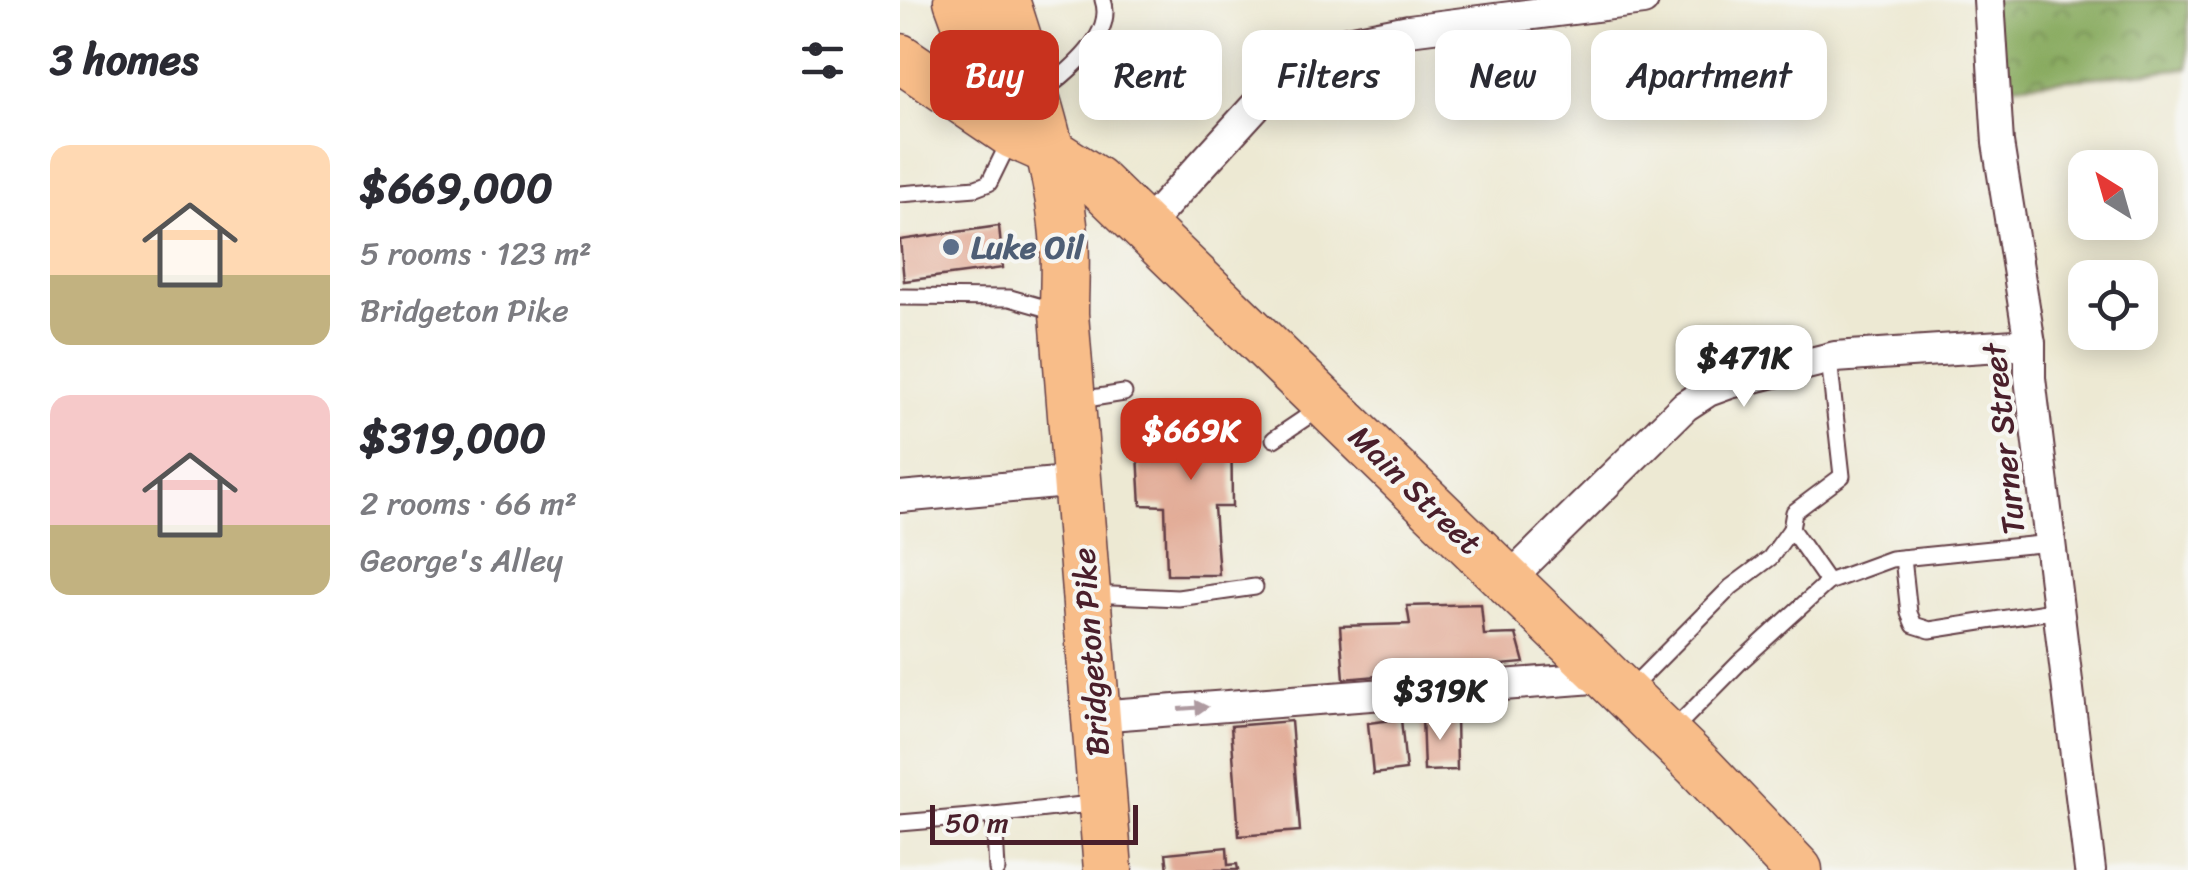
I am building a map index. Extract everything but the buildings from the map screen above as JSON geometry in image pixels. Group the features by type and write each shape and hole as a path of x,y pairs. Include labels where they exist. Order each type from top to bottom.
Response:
{"main road":[{"name":"Bridgeton Pike","path":"982,6 986,78 1032,127 1035,202 1064,314 1108,870"},
{"path":"900,39 931,37 982,6"},
{"name":"Main Street","path":"900,58 1032,127 1146,226 1697,764 1798,870"}],"street":[{"path":"1146,226 1262,99 1343,44 1409,30 1643,0"},
{"name":"Turner Street","path":"1989,0 1998,142 2030,344 2030,378 2090,870"},
{"path":"1508,580 1685,406 1708,390 1829,358 2030,344"},
{"path":"900,497 1079,481"},
{"path":"1096,716 1616,686"}],"lane":[{"path":"900,194 989,184 1082,60 1105,17 1102,0"},
{"path":"900,298 1010,298 1064,314"},
{"path":"1616,686 1731,586 1770,558 1791,529 1794,512 1842,476 1829,358"},
{"path":"1073,401 1124,394"},
{"path":"1274,439 1327,404"},
{"path":"1791,529 1828,582"},
{"path":"1666,737 1740,662 1828,582 1891,559 2050,544"},
{"path":"1904,558 1909,613 1914,625 1930,630 2058,610"},
{"path":"1087,594 1178,598 1256,587"},
{"path":"900,823 1102,802"},
{"path":"994,815 997,870"}],"green space":[{"path":"1984,0 2188,0 2188,68 1993,87"}],"place":[{"name":"Luke Oil","path":"951,247"}]}
